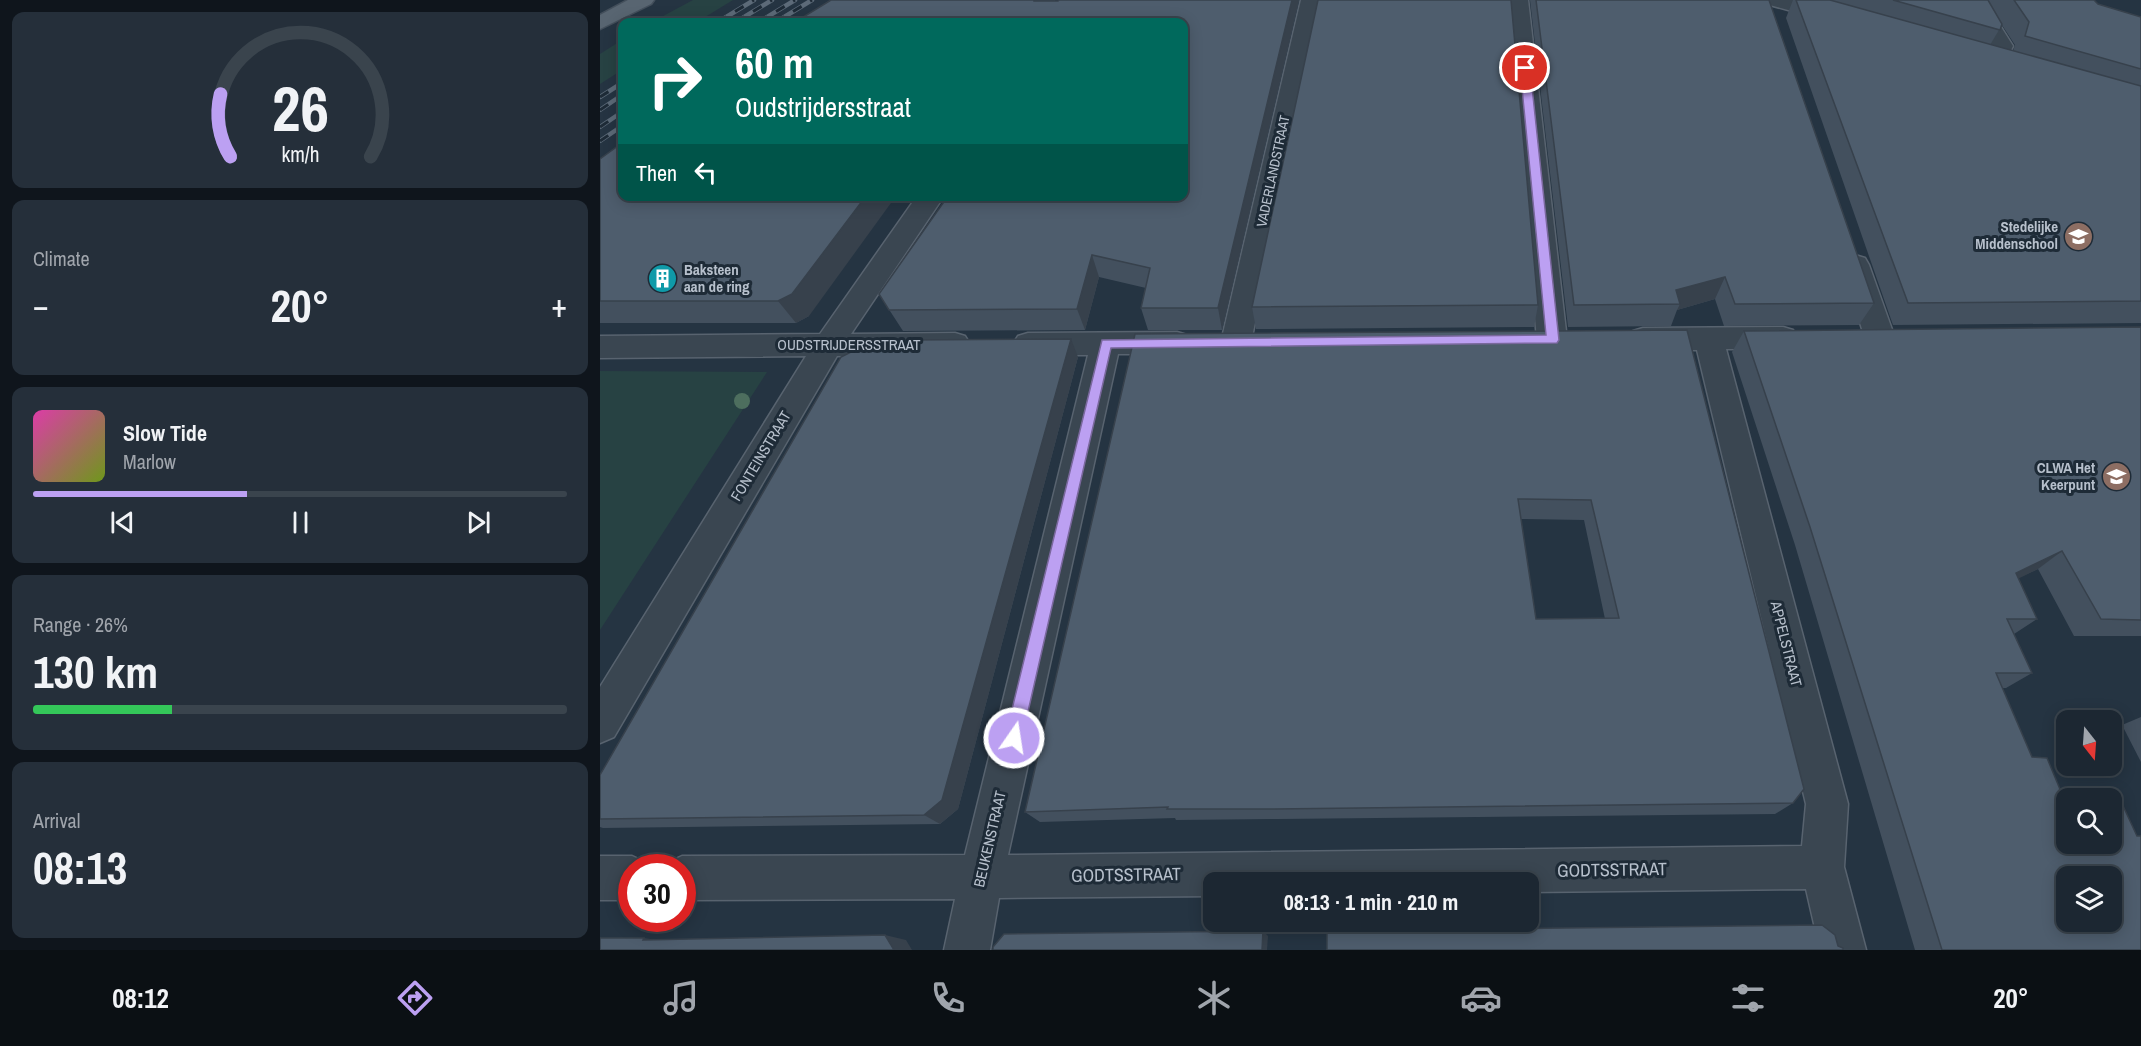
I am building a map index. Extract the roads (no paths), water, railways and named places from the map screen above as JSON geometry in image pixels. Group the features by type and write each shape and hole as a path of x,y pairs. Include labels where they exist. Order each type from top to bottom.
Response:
{"main road":[{"path":"600,24 644,0"}],"street":[{"name":"VADERLANDSTRAAT","path":"1227,342 1311,0"},
{"path":"1518,0 1552,340"},
{"path":"1973,56 2004,65 2002,46 1974,0"},
{"path":"1775,28 1772,18 1778,1 1850,22"},
{"name":"FONTEINSTRAAT","path":"600,723 828,345 929,201"},
{"path":"1846,238 1880,338"},
{"path":"1619,339 1811,338"},
{"name":"APPELSTRAAT","path":"1709,339 1827,804 1822,867 1844,950"},
{"name":"OUDSTRIJDERSSTRAAT","path":"600,347 1227,342"},
{"name":"BEUKENSTRAAT","path":"967,950 981,877 1106,343"},
{"name":"GODTSSTRAAT","path":"696,878 981,877 1822,867"},
{"path":"600,878 618,878"}],"railway":[{"path":"725,18 754,0"},
{"path":"743,18 772,0"},
{"path":"766,18 795,0"},
{"path":"783,18 812,0"},
{"path":"600,97 618,86"},
{"path":"600,110 618,98"},
{"path":"600,127 618,115"},
{"path":"600,141 618,129"}],"place":[{"name":"Stedelijke Middenschool","path":"2079,236"},
{"name":"Baksteen aan de ring","path":"663,279"},
{"name":"CLWA Het Keerpunt","path":"2116,477"}]}
